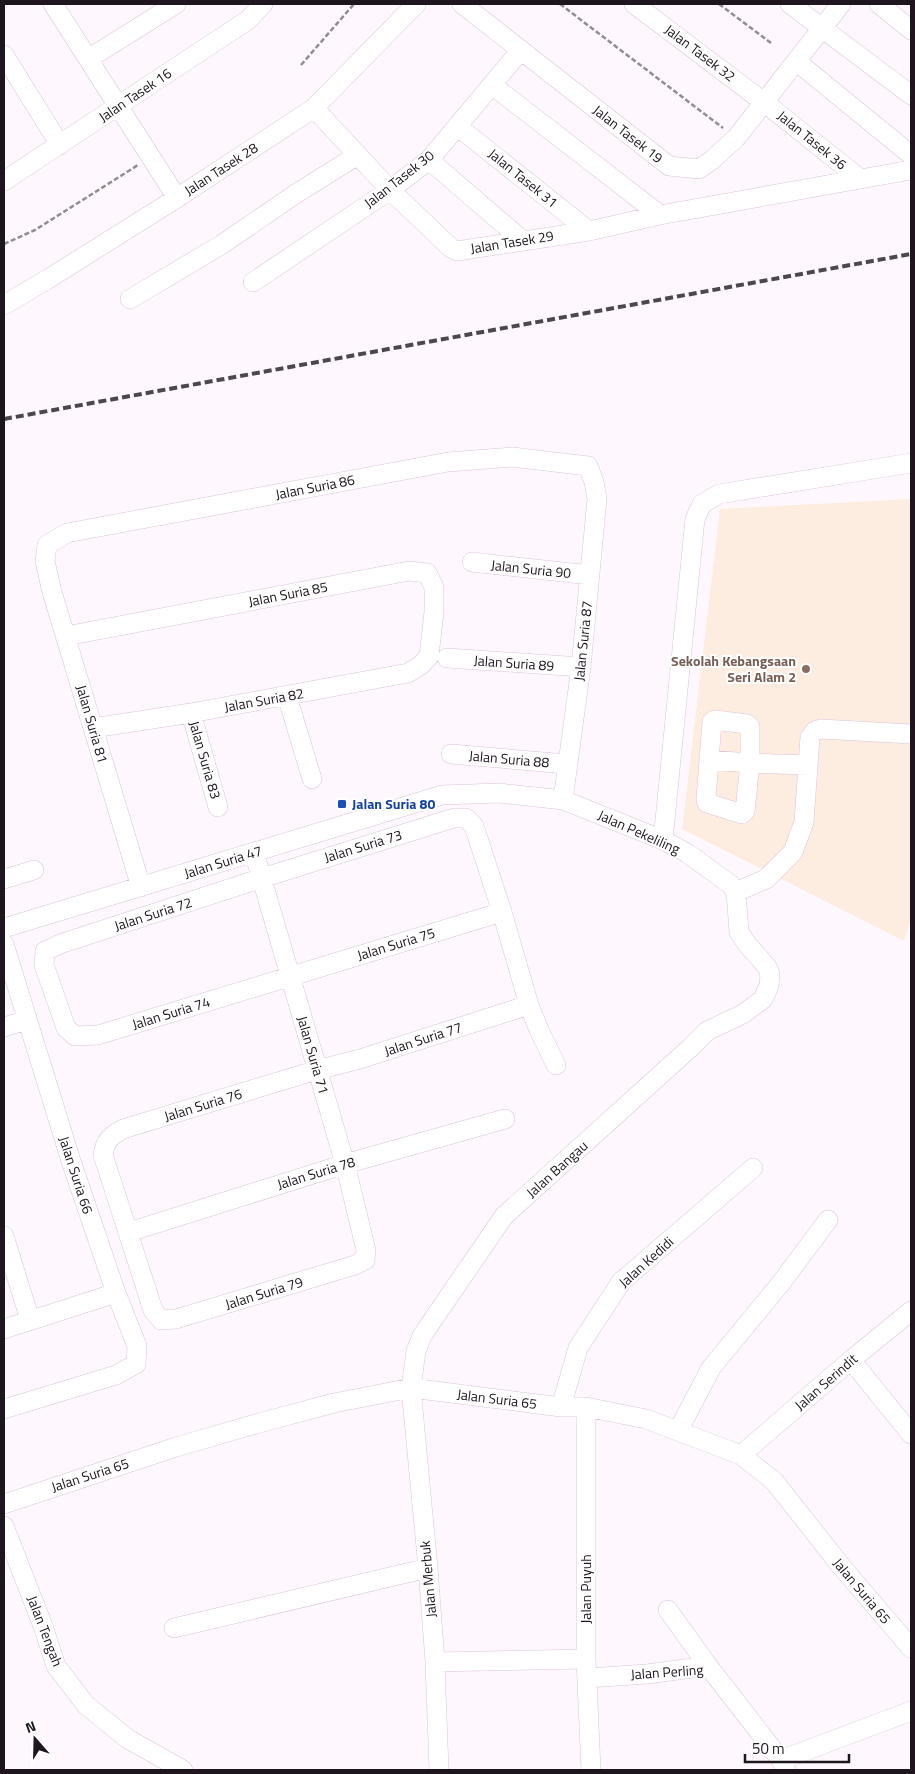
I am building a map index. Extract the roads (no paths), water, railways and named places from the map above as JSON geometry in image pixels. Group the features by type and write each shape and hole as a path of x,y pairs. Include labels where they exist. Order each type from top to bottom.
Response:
{"street":[{"path":"53,4 177,198"},
{"path":"88,59 176,4"},
{"name":"Jalan Tasek 16","path":"6,174 60,145 119,106 248,20 262,4"},
{"name":"Jalan Tasek 28","path":"4,305 177,198 314,108 416,4"},
{"name":"Jalan Tasek 19","path":"462,4 668,166 699,169 736,138 841,4"},
{"name":"Jalan Tasek 32","path":"634,4 765,103"},
{"path":"790,4 911,94"},
{"path":"879,4 911,30"},
{"name":"Jalan Tasek 30","path":"253,282 390,190 429,160 521,50"},
{"path":"4,55 60,145"},
{"path":"796,61 911,155"},
{"path":"492,85 660,215"},
{"name":"Jalan Tasek 36","path":"765,103 859,178"},
{"name":"Jalan Tasek 29","path":"314,108 390,190 454,250 460,251 589,231 660,215 911,170"},
{"name":"Jalan Tasek 31","path":"457,126 589,231"},
{"path":"130,300 221,245 297,193 358,155"},
{"path":"429,160 522,240"},
{"name":"Jalan Suria 86","path":"45,561 47,545 67,533 448,462 512,457 588,466 594,482"},
{"path":"663,840 695,519 702,504 719,494 911,463"},
{"name":"Jalan Suria 87","path":"563,800 581,667 590,575 597,499 594,482"},
{"name":"Jalan Suria 81","path":"45,561 52,592 141,887"},
{"name":"Jalan Suria 90","path":"472,562 590,575"},
{"name":"Jalan Suria 85","path":"66,636 409,571 427,574 434,587 438,657"},
{"name":"Jalan Suria 89","path":"438,657 581,667"},
{"name":"Jalan Suria 82","path":"93,728 191,713 408,673 438,657"},
{"path":"287,696 312,779"},
{"name":"Jalan Suria 83","path":"191,713 218,807"},
{"path":"715,720 747,724 750,727 750,763 745,811 742,814 707,803 712,722 715,720"},
{"path":"736,892 766,879 793,852 804,822 810,737 815,731 821,729 911,734"},
{"name":"Jalan Suria 88","path":"451,754 567,764"},
{"path":"709,760 808,765"},
{"name":"Jalan Pekeliling","path":"442,795 499,793 563,800 663,840 730,884 736,892"},
{"name":"Jalan Suria 47","path":"4,928 442,795"},
{"name":"Jalan Suria 73","path":"262,878 454,818 466,818 474,826 502,912"},
{"name":"Jalan Suria 71","path":"254,852 345,1164 366,1250 365,1260"},
{"path":"4,879 34,870"},
{"name":"Jalan Suria 72","path":"61,1016 44,965 45,951 60,944 262,878"},
{"name":"Jalan Bangau","path":"410,1388 416,1350 422,1336 504,1216 707,1031 743,1014 763,999 769,986 770,974 767,967 739,932 736,892"},
{"path":"502,912 529,1005 556,1065"},
{"name":"Jalan Suria 75","path":"290,976 502,912"},
{"name":"Jalan Suria 66","path":"4,944 71,1161 136,1346 136,1364 116,1375 4,1409"},
{"name":"Jalan Suria 74","path":"61,1016 66,1028 75,1036 98,1035 290,976"},
{"name":"Jalan Suria 77","path":"317,1070 360,1059 529,1005"},
{"path":"4,1027 27,1020"},
{"name":"Jalan Suria 76","path":"129,1232 103,1155 104,1144 111,1136 123,1129 317,1070"},
{"name":"Jalan Suria 78","path":"129,1232 345,1164 505,1119"},
{"name":"Jalan Kedidi","path":"561,1407 578,1348 621,1282 753,1168"},
{"path":"678,1431 711,1368 781,1283 828,1220"},
{"name":"Jalan Suria 79","path":"129,1232 153,1310 161,1320 176,1320 355,1265 365,1260"},
{"path":"4,1236 30,1320"},
{"path":"4,1329 116,1293"},
{"name":"Jalan Serindit","path":"741,1454 911,1311"},
{"path":"851,1360 911,1434"},
{"name":"Jalan Suria 65","path":"4,1504 176,1447 241,1428 334,1403 410,1388 561,1407 586,1407 646,1419 741,1454 774,1481 841,1566 911,1648"},
{"name":"Jalan Merbuk","path":"410,1388 428,1568 435,1662 439,1770"},
{"name":"Jalan Puyuh","path":"586,1407 586,1659 591,1770"},
{"name":"Jalan Tengah","path":"4,1526 43,1626 56,1666 86,1705 128,1739 182,1770"},
{"path":"174,1628 428,1568"},
{"path":"668,1610 708,1666"},
{"path":"435,1662 586,1659"},
{"name":"Jalan Perling","path":"588,1678 647,1674 708,1666 784,1765"},
{"path":"784,1765 911,1711"}],"railway":[{"path":"4,419 911,254"}],"place":[{"name":"Sekolah Kebangsaan Seri Alam 2","path":"806,669"},
{"name":"Jalan Suria 80","path":"342,804"}]}
